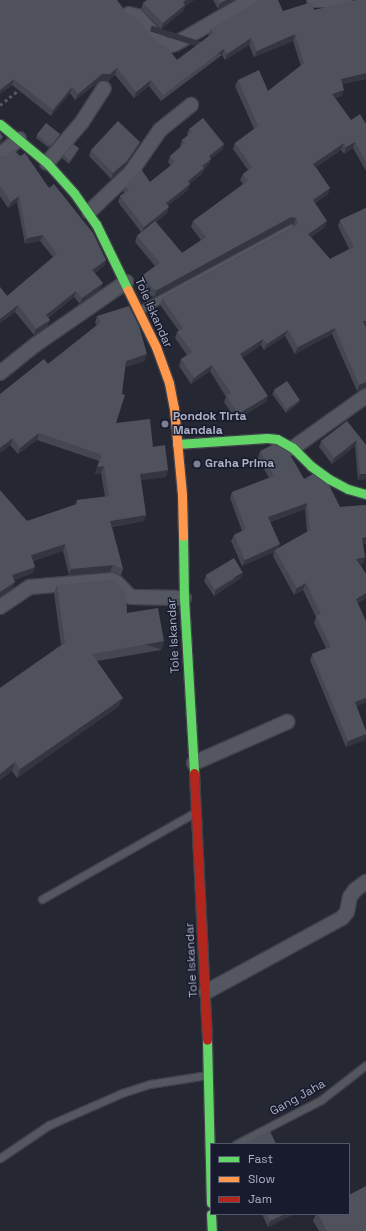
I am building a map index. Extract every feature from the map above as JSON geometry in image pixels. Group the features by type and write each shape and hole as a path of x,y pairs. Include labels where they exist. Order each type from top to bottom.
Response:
{"main road":[{"name":"Tole Iskandar","path":"0,124 47,163 89,212 140,310 156,347 169,383 174,408 182,495 184,598 206,992 210,1155"},
{"path":"177,444 267,438 282,441 293,448 311,466 329,479 348,489 366,494"},
{"path":"211,1215 212,1231"}],"street":[{"path":"129,14 137,16 162,43 168,46 175,44 251,0"},
{"path":"314,0 345,0"},
{"path":"47,163 82,122 104,88"},
{"path":"89,212 131,172 160,130 191,105"},
{"path":"0,155 19,139"},
{"path":"0,373 35,345 126,282"},
{"path":"293,448 366,396"},
{"path":"0,607 30,587 111,580 116,582 124,592 131,597 184,598"},
{"path":"194,762 287,722"},
{"path":"206,992 342,918 347,912 350,897 355,890 366,882"}],"lane":[{"path":"140,310 291,228"},
{"path":"42,899 197,811"},
{"name":"Gang Jaha","path":"238,1143 321,1100 366,1065"},
{"path":"0,1158 15,1149 26,1139 49,1125 122,1093 150,1084 208,1075"}],"path":[{"path":"0,106 23,87"}],"building":[{"path":"0,0 117,0 125,13 135,17 158,43 167,47 177,60 213,33 211,29 258,0 278,0 283,11 312,2 314,10 356,0 366,0 366,73 341,79 344,90 332,94 351,120 360,114 366,124 366,161 355,142 346,147 344,143 313,164 330,188 313,200 327,221 308,234 330,259 354,247 340,220 366,208 366,321 363,321 366,328 366,382 359,385 335,328 298,347 288,330 267,344 263,339 240,354 268,396 238,414 227,396 231,393 212,365 194,378 181,359 192,352 177,332 183,328 162,298 296,226 298,222 296,218 291,217 157,290 153,289 143,275 160,263 137,236 155,221 182,253 206,237 193,221 248,181 243,174 252,167 235,143 258,126 238,80 259,70 268,91 304,63 295,34 257,51 251,38 227,54 224,49 163,95 151,80 136,92 117,68 110,74 102,74 78,94 72,87 53,110 14,79 0,90"},
{"path":"147,0 186,0 183,2 185,5 163,23 143,3"},
{"path":"218,0 226,0 220,3"},
{"path":"203,118 224,144 209,156 211,159 202,166 204,168 188,181 190,184 166,203 169,207 144,227 120,196 129,190 125,186 141,169 150,182 175,162 170,156 185,143 182,140 192,132 189,129"},
{"path":"118,121 140,142 127,161 113,173 91,150"},
{"path":"46,123 60,134 51,146 37,135"},
{"path":"0,133 3,137 0,140"},
{"path":"73,144 79,148 70,161 63,155"},
{"path":"14,150 20,156 25,153 49,188 54,184 93,233 106,260 92,270 103,283 82,298 76,291 46,315 50,320 36,329 18,305 0,319 0,287 7,296 57,254 43,235 27,238 19,196 11,202 0,186 0,156 4,157"},
{"path":"129,306 139,326 147,354 126,361 122,394 125,395 116,423 150,419 153,447 165,445 168,470 140,474 146,515 110,521 123,569 113,565 71,569 65,544 31,555 35,567 12,575 15,582 0,592 0,490 27,521 77,504 77,500 109,496 104,466 97,467 102,455 39,433 20,448 13,438 0,448 0,394 44,359 48,364 101,322 97,316"},
{"path":"287,381 300,400 287,409 274,390"},
{"path":"347,421 366,445 366,474 360,474 357,440 334,458 321,441"},
{"path":"274,444 288,451 304,479 313,474 329,485 340,507 366,505 366,537 362,538 365,557 356,559 366,574 366,593 356,599 366,621 366,698 355,702 366,734 348,741 312,654 331,647 316,616 321,614 306,583 297,588 275,550 310,530 307,503 268,517 280,544 245,560 234,535 246,529 232,492 274,476 260,451"},
{"path":"234,558 243,573 214,590 206,575"},
{"path":"113,580 126,592 127,613 158,608 164,641 92,654 123,698 20,769 15,762 0,774 0,688 65,643 57,585"},
{"path":"270,1131 276,1143 245,1143"},
{"path":"366,1186 366,1231 327,1231 319,1215 350,1215 350,1194"},
{"path":"267,1215 283,1215 270,1221"}],"traffic: fast":[{"path":"0,124 47,163 74,193 96,224 128,290"},
{"path":"177,444 267,438 277,439 293,448 311,466 329,479 348,489 366,494"},
{"path":"183,536 184,598 194,773"},
{"path":"207,1040 210,1162"},
{"path":"211,1215 212,1231"}],"traffic: slow":[{"path":"128,290 156,347 169,383 174,408 182,495 183,536"}],"traffic: jam":[{"path":"194,773 207,1040"}],"place":[{"name":"Pondok Tirta Mandala","path":"165,424"},
{"name":"Graha Prima","path":"197,464"}]}
